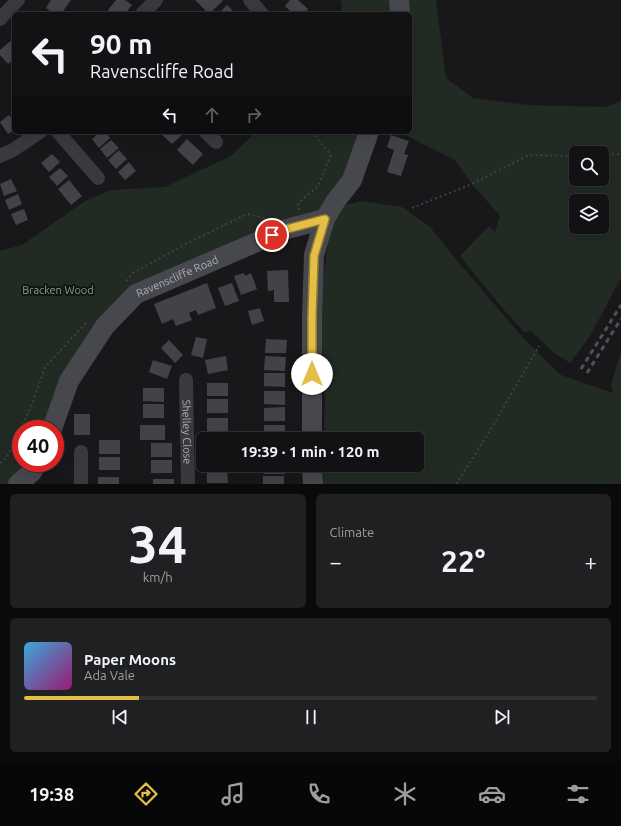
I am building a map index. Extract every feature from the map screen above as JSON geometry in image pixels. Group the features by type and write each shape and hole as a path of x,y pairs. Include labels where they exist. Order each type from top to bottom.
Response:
{"street":[{"path":"0,20 18,0"},
{"path":"144,12 156,0"},
{"path":"250,0 260,12"},
{"path":"399,0 400,12"},
{"path":"0,156 13,150 37,134"},
{"path":"60,134 98,178"},
{"path":"312,432 312,317 314,256 325,219 335,202 352,180 368,134"},
{"name":"Ravenscliffe Road","path":"55,420 69,381 105,326 136,294 280,232 325,219"},
{"name":"Shelley Close","path":"186,380 188,484"},
{"path":"81,452 81,484"},
{"path":"18,484 32,472"},
{"path":"312,472 313,484"}],"path":[{"path":"302,225 298,203 318,186 331,155 314,134"},
{"path":"609,155 621,154"},
{"path":"412,208 472,184 529,155 569,156"},
{"path":"456,484 490,430 539,346"}],"green space":[{"path":"341,0 393,0 393,12 341,12 342,7"},
{"path":"404,0 436,0 446,78 473,98 529,105 606,107 621,101 621,278 590,336 570,363 554,353 530,330 525,333 504,310 460,256 489,226 495,232 500,216 472,184 455,160 403,134 412,134 412,12 403,12"},
{"name":"Bracken Wood","path":"254,134 362,134 345,178 320,210 133,290 57,420 12,420 12,472 24,472 12,484 0,484 0,251 22,245 85,201 111,190 165,187 231,156"},
{"path":"362,201 402,207 430,227 525,340 561,375 613,393 611,384 621,352 621,484 323,484 324,472 424,472 424,432 324,432 325,401 320,303 333,208"}],"building":[{"path":"51,0 71,0 62,12 51,12 46,8"},
{"path":"116,0 125,0 132,5 127,12 111,12 108,10"},
{"path":"195,0 223,1 211,12 207,12"},
{"path":"290,0 298,0 308,9 306,12 291,12 285,6"},
{"path":"227,5 234,12 220,12"},
{"path":"12,40 12,61 8,64 0,55 0,50"},
{"path":"9,115 12,119 12,131 8,134 0,122"},
{"path":"98,134 107,134 110,138 99,148 92,139"},
{"path":"161,134 183,134 172,144"},
{"path":"391,135 409,141 404,154 408,155 401,176 387,172 394,150 387,147"},
{"path":"187,139 203,154 193,165 177,150"},
{"path":"111,140 119,148 107,158 100,149"},
{"path":"119,150 127,159 116,169 108,160"},
{"path":"52,154 60,162 49,172 41,163"},
{"path":"129,162 136,171 125,180 118,172"},
{"path":"60,168 68,176 57,186 49,177"},
{"path":"11,179 17,191 4,196 0,184"},
{"path":"69,180 82,196 71,205 58,189"},
{"path":"18,194 22,204 9,210 5,200"},
{"path":"24,209 28,220 16,225 11,214"},
{"path":"288,270 289,302 274,302 274,290 268,291 267,271"},
{"path":"244,273 245,276 251,273 257,289 241,295 234,276"},
{"path":"207,283 216,308 198,315 196,310 189,313 192,320 176,326 173,319 162,324 154,304"},
{"path":"232,283 239,301 225,306 218,288"},
{"path":"260,308 264,321 252,325 248,311"},
{"path":"196,337 207,339 203,358 191,355"},
{"path":"266,339 287,340 286,353 265,353"},
{"path":"169,340 183,355 175,363 161,348"},
{"path":"226,356 228,370 208,374 205,360"},
{"path":"265,356 286,357 285,371 264,370"},
{"path":"153,360 172,366 167,379 149,372"},
{"path":"264,373 285,373 285,387 264,386"},
{"path":"207,383 228,383 228,396 207,396"},
{"path":"143,388 164,388 164,402 143,401"},
{"path":"264,391 285,391 285,405 264,404"},
{"path":"207,399 228,399 228,413 207,413"},
{"path":"143,404 164,404 164,418 143,418"},
{"path":"285,407 285,421 264,421 264,408"},
{"path":"74,414 90,414 90,435 74,435"},
{"path":"207,418 228,418 228,431 207,432"},
{"path":"140,425 165,425 165,440 140,440"},
{"path":"264,425 285,425 285,432 264,432"},
{"path":"99,440 120,440 120,454 99,454"},
{"path":"151,443 172,443 172,457 151,457"},
{"path":"99,457 120,457 120,470 99,470"},
{"path":"151,460 172,460 172,473 151,473"},
{"path":"207,472 227,472 228,483 207,483"},
{"path":"264,472 285,472 285,474 264,474"},
{"path":"263,476 284,476 284,484 263,484"},
{"path":"98,477 119,477 119,484 98,484"},
{"path":"153,479 174,479 174,484 153,484"}],"railway":[{"path":"581,369 621,305"},
{"path":"587,373 621,319"}],"route":[{"path":"272,235 287,229 325,219 314,256 312,374"}]}
